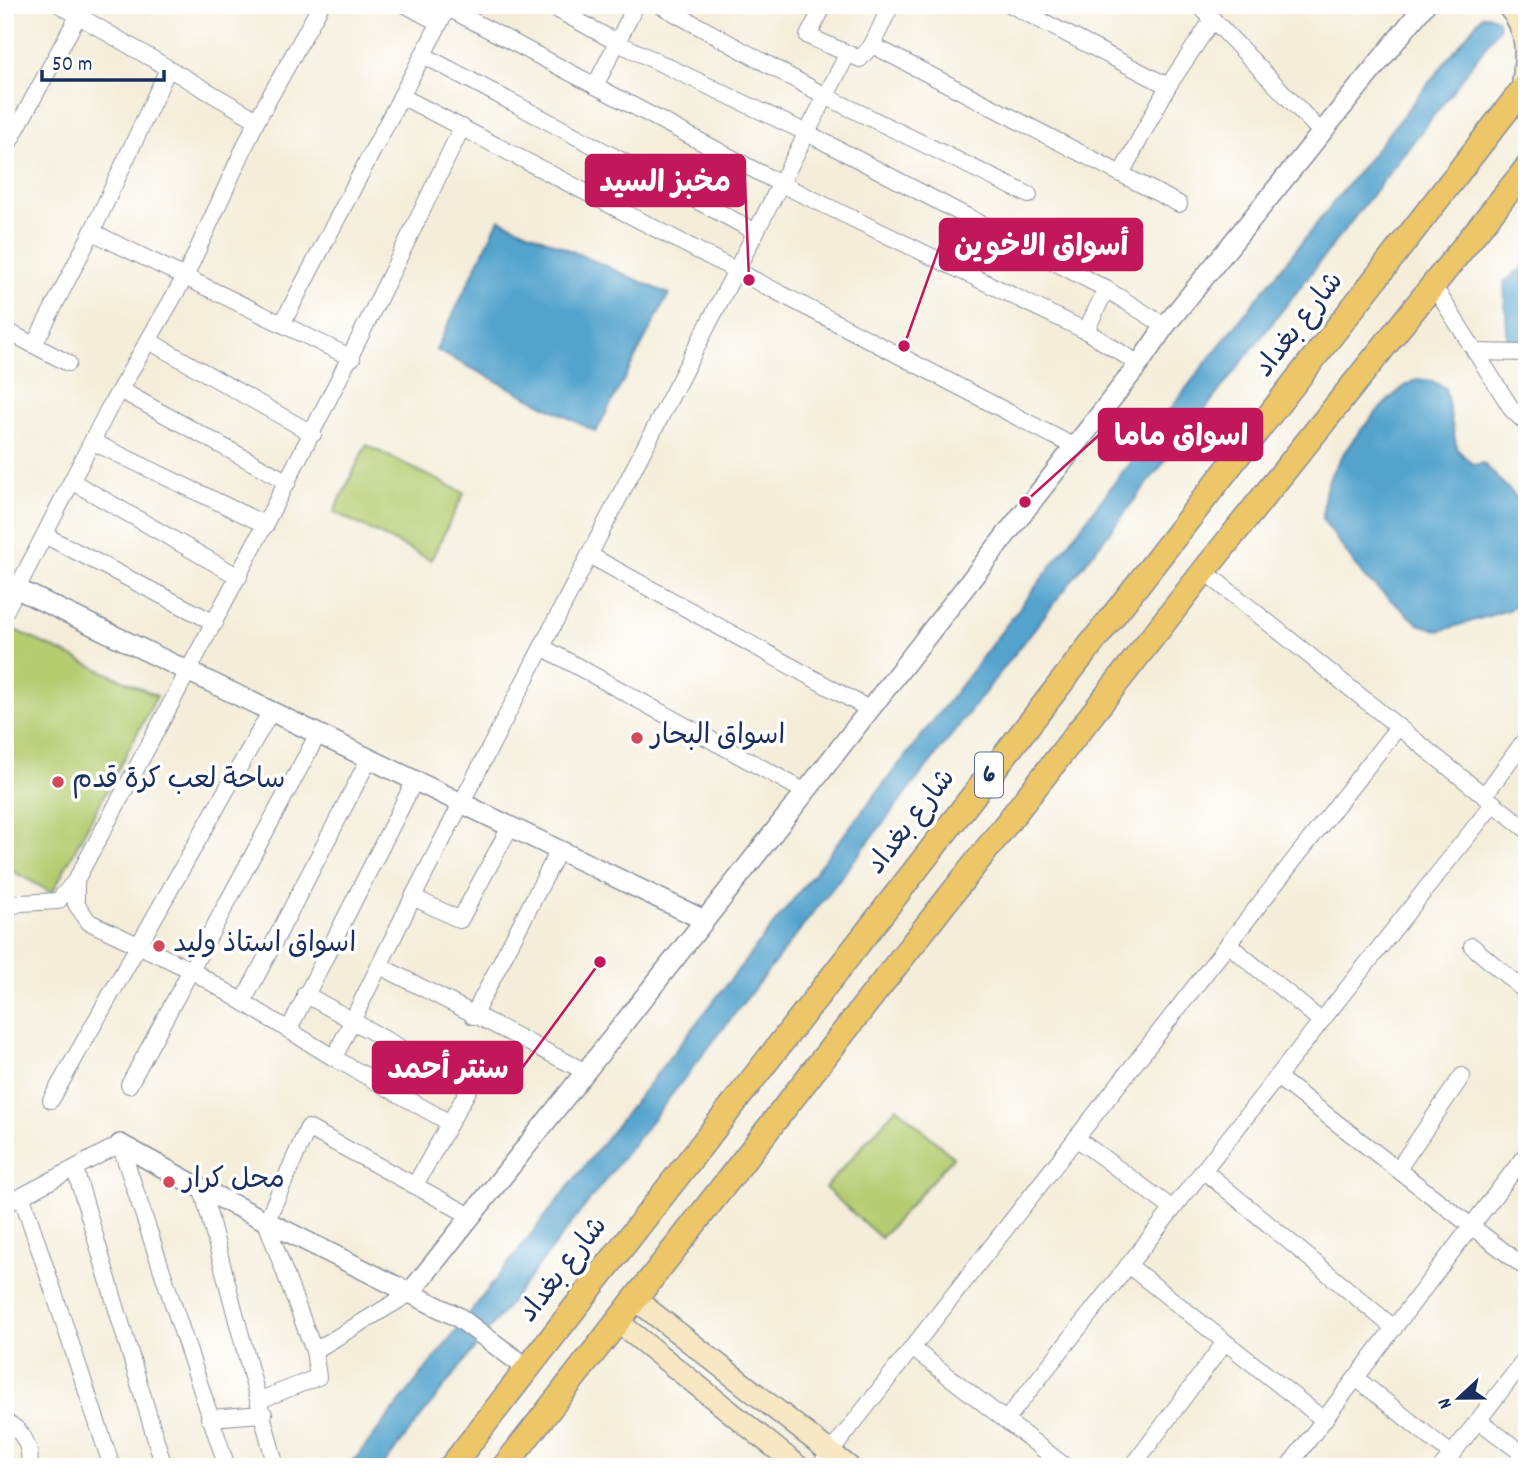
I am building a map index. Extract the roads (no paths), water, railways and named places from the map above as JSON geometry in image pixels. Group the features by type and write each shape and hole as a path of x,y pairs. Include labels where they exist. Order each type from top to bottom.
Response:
{"highway":[{"name":"شارع بغداد","path":"450,1467 1524,87"},
{"name":"6","path":"504,1467 1204,571 1524,175"}],"main road":[{"path":"1518,15 1526,37 1524,87"},
{"path":"635,1299 825,1459 849,1467"},
{"path":"617,1321 799,1467"}],"street":[{"path":"60,5 257,120"},
{"path":"5,612 11,586 46,536 120,390 185,276 257,120 321,5"},
{"path":"406,5 439,23"},
{"path":"549,5 618,43 809,134 1106,289 1165,326"},
{"path":"595,86 636,5"},
{"path":"660,5 827,97 1029,195"},
{"path":"824,5 808,36 860,59 872,45 891,5"},
{"path":"1011,5 1168,86"},
{"path":"1199,5 1320,131"},
{"path":"314,1351 409,1294 586,1072 867,708 1139,364 1165,326 1320,131 1425,5"},
{"path":"282,324 448,7 781,184 1086,331 1139,364"},
{"path":"5,150 78,16"},
{"path":"1122,174 1168,86 1213,19"},
{"path":"872,45 1179,204"},
{"path":"423,55 756,232"},
{"path":"334,1058 413,897 736,270 809,134 847,55"},
{"path":"34,345 92,232 168,69"},
{"path":"401,96 1074,447"},
{"path":"5,908 21,903 58,901 76,880 190,672 352,358 462,127"},
{"path":"92,232 352,358"},
{"path":"1433,285 1513,411 1527,424"},
{"path":"1086,331 1106,289"},
{"path":"5,330 68,363"},
{"path":"149,341 313,434"},
{"path":"1475,352 1527,353"},
{"path":"120,390 288,482"},
{"path":"93,442 266,524"},
{"path":"73,482 239,577"},
{"path":"46,536 215,623"},
{"path":"589,555 867,708"},
{"path":"1204,571 1527,830"},
{"path":"11,586 704,920"},
{"path":"542,647 804,791"},
{"path":"51,1100 271,711"},
{"path":"825,1459 1398,727"},
{"path":"129,1085 318,734"},
{"path":"1006,1420 1321,1021 1489,800 1527,737"},
{"path":"243,1002 369,758"},
{"path":"289,1029 304,994 415,780"},
{"path":"413,897 460,920 510,827"},
{"path":"473,1016 559,850"},
{"path":"76,880 76,904 89,922 191,970 334,1058 450,1123"},
{"path":"1228,944 1321,1021"},
{"path":"1472,946 1527,993"},
{"path":"380,966 586,1072"},
{"path":"304,994 470,1087 415,1185"},
{"path":"1398,1169 1462,1076"},
{"path":"1277,1077 1527,1269"},
{"path":"209,1418 262,1407 318,1377 314,1351 266,1222 309,1128 471,1216"},
{"path":"1076,1138 1173,1209"},
{"path":"120,1144 266,1222 458,1317 527,1368"},
{"path":"5,1205 120,1144"},
{"path":"120,1144 227,1467"},
{"path":"1288,1467 1527,1153"},
{"path":"75,1169 164,1467"},
{"path":"1203,1170 1394,1328"},
{"path":"202,1189 276,1467"},
{"path":"22,1197 112,1467"},
{"path":"1128,1265 1324,1420"},
{"path":"1132,1467 1225,1342"},
{"path":"912,1348 1066,1467"},
{"path":"1356,1378 1447,1460 1527,1357"},
{"path":"1478,1420 1527,1457"},
{"path":"5,1422 15,1426 25,1438 29,1467"}],"water":[{"path":"1489,15 1498,20 1499,28 1452,92 382,1467 349,1467 954,694 1200,370 1482,16"},
{"path":"499,219 669,294 596,432 436,350"},
{"path":"1527,265 1527,339 1508,345 1504,282"},
{"path":"1417,379 1432,381 1445,388 1457,449 1473,465 1483,463 1527,508 1526,597 1508,610 1440,631 1419,624 1364,577 1323,520 1328,482 1342,455 1379,410 1405,386"}],"place":[{"name":"مخبز السيد","path":"749,280"},
{"name":"أسواق الاخوين","path":"904,346"},
{"name":"اسواق ماما","path":"1025,502"},
{"name":"اسواق البحار","path":"637,738"},
{"name":"ساحة لعب كرة قدم","path":"58,782"},
{"name":"اسواق استاذ وليد","path":"159,946"},
{"name":"سنتر أحمد","path":"600,962"},
{"name":"محل كرار","path":"169,1182"}]}
